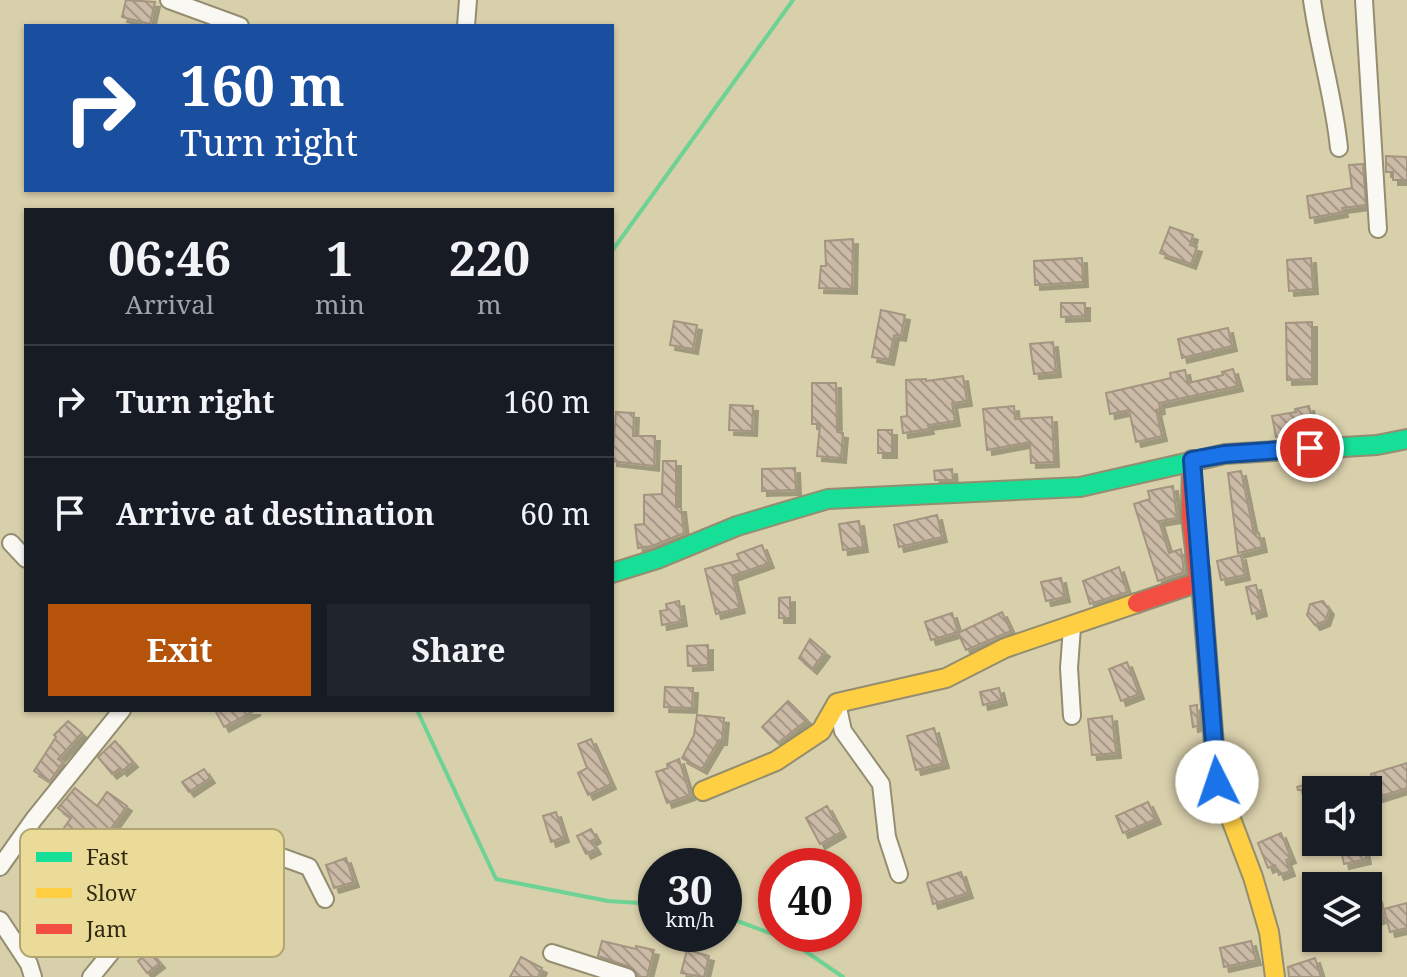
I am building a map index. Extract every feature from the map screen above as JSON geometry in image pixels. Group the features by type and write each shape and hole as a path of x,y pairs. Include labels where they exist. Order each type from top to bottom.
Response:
{"street":[{"path":"169,0 235,24"},
{"path":"466,24 468,0"},
{"path":"1312,0 1336,115 1339,148"},
{"path":"1364,0 1378,229"},
{"path":"614,572 657,559 737,526 828,499 1080,487 1225,454 1377,445 1407,439"},
{"path":"703,791 776,761 821,731 837,703 946,678 1005,648 1199,582 1191,517 1192,460"},
{"path":"1192,460 1217,782 1253,877 1269,932 1275,977"},
{"path":"11,543 24,557"},
{"path":"1072,627 1069,668 1072,716"},
{"path":"837,703 843,731 881,784 887,837 899,874"},
{"path":"27,829 120,712"},
{"path":"0,867 20,839"},
{"path":"284,858 309,867 325,899"},
{"path":"0,920 20,950"},
{"path":"552,953 627,977"},
{"path":"24,957 33,977"},
{"path":"91,977 107,957"}],"building":[{"path":"126,0 155,2 150,24 122,17"},
{"path":"1386,156 1407,157 1407,180 1393,180 1393,172 1386,172"},
{"path":"1363,164 1366,205 1342,208 1343,212 1310,218 1307,196 1352,188 1349,165"},
{"path":"1170,227 1193,235 1190,245 1197,247 1191,264 1160,253"},
{"path":"853,239 852,289 819,288 821,266 826,266 825,241"},
{"path":"1082,258 1083,282 1035,285 1034,261"},
{"path":"1311,258 1313,289 1289,291 1287,260"},
{"path":"1061,303 1085,303 1085,316 1061,317"},
{"path":"881,310 905,315 901,336 894,335 889,360 872,357"},
{"path":"674,321 697,325 693,349 670,345"},
{"path":"1312,322 1312,379 1287,380 1286,323"},
{"path":"1228,328 1232,346 1182,358 1178,339"},
{"path":"1053,342 1056,372 1034,374 1030,344"},
{"path":"1233,369 1238,386 1159,403 1160,409 1156,410 1162,436 1136,442 1129,410 1110,414 1106,393 1171,378 1170,373 1185,370 1188,383 1223,375 1222,372"},
{"path":"963,376 967,401 952,403 955,421 903,433 901,417 907,416 906,380"},
{"path":"812,383 836,383 837,432 843,433 841,458 817,456 820,424 812,424"},
{"path":"730,405 753,406 752,431 729,430"},
{"path":"1014,406 1015,419 1052,417 1054,462 1031,463 1030,442 987,450 983,409"},
{"path":"1309,406 1314,428 1296,432 1296,436 1276,437 1272,416 1296,412 1295,409"},
{"path":"616,412 634,413 633,436 655,436 654,466 614,461"},
{"path":"878,430 892,430 892,453 878,453"},
{"path":"663,461 676,461 676,507 681,507 684,533 652,546 638,548 635,525 644,524 644,495 662,494"},
{"path":"795,468 796,490 762,491 762,469"},
{"path":"952,469 953,480 935,480 934,471"},
{"path":"1241,471 1254,534 1259,533 1262,547 1238,553 1228,473"},
{"path":"1173,486 1177,518 1159,521 1169,553 1181,549 1184,572 1158,581 1134,504 1150,499 1148,491"},
{"path":"937,515 942,537 899,547 894,525"},
{"path":"859,521 863,547 843,550 839,524"},
{"path":"762,545 769,563 732,576 740,608 716,614 705,569 740,560 737,554"},
{"path":"1241,555 1245,575 1221,580 1217,561"},
{"path":"1119,567 1127,592 1090,604 1083,581"},
{"path":"1061,578 1065,597 1046,601 1041,582"},
{"path":"1256,585 1262,611 1252,614 1246,587"},
{"path":"790,597 790,618 779,618 779,598"},
{"path":"679,601 682,621 662,625 660,611 667,610 666,604"},
{"path":"1323,601 1329,610 1325,621 1315,625 1307,615 1310,604"},
{"path":"1002,612 1011,631 966,650 958,633"},
{"path":"952,613 958,632 931,640 925,622"},
{"path":"810,639 825,652 812,669 799,658"},
{"path":"708,645 708,665 688,666 687,646"},
{"path":"1127,662 1139,694 1121,701 1109,669"},
{"path":"665,687 693,688 692,708 664,707"},
{"path":"999,688 1002,700 983,705 980,692"},
{"path":"788,701 807,720 778,743 762,727"},
{"path":"1197,705 1198,726 1193,727 1190,706"},
{"path":"216,712 252,712 224,727"},
{"path":"697,715 724,718 722,740 719,740 702,769 682,758 694,735"},
{"path":"1112,716 1116,753 1092,755 1088,719"},
{"path":"68,721 82,733 58,759 63,762 50,781 34,771 56,737 54,735"},
{"path":"934,728 944,763 916,770 907,736"},
{"path":"591,739 611,784 588,795 578,773 587,768 578,744"},
{"path":"115,741 133,762 112,774 98,757"},
{"path":"679,759 690,795 667,803 656,772 668,768 667,764"},
{"path":"1407,763 1407,788 1382,796 1382,776 1371,774"},
{"path":"204,769 210,778 189,792 182,782"},
{"path":"75,788 97,806 107,792 127,806 111,829 63,829 71,818 58,808"},
{"path":"1148,802 1156,819 1123,833 1116,816"},
{"path":"827,806 841,832 820,844 806,818"},
{"path":"556,812 564,837 551,842 543,816"},
{"path":"591,829 596,838 591,841 596,849 586,854 577,836"},
{"path":"1281,833 1291,858 1286,860 1290,871 1279,875 1275,865 1268,868 1258,843"},
{"path":"1342,856 1365,856 1366,859 1344,864"},
{"path":"346,858 354,882 334,888 326,865"},
{"path":"961,872 968,893 933,904 927,883"},
{"path":"1407,903 1407,928 1390,932 1384,909"},
{"path":"602,941 636,949 638,946 638,952 653,952 647,977 638,977 631,967 598,956"},
{"path":"1251,941 1256,960 1224,967 1220,948"},
{"path":"686,952 709,956 704,977 681,973"},
{"path":"143,957 155,957 160,963 147,973 138,961"},
{"path":"521,957 542,968 538,977 510,977"},
{"path":"1315,958 1321,977 1289,977 1288,967"}],"waterway":[{"path":"614,248 793,0"},
{"path":"418,712 496,879 608,901 638,903"},
{"path":"742,923 789,940 843,977"}],"traffic: fast":[{"path":"614,572 657,559 737,526 828,499 1080,487 1225,454 1377,445 1407,439"}],"traffic: slow":[{"path":"1200,569 1217,782 1253,877 1269,932 1275,977"},
{"path":"703,791 776,761 821,731 837,703 946,678 1005,648 1137,603"}],"traffic: jam":[{"path":"1137,603 1199,582 1191,517 1192,460"}],"route":[{"path":"1217,782 1192,460 1225,454 1310,448"}]}
